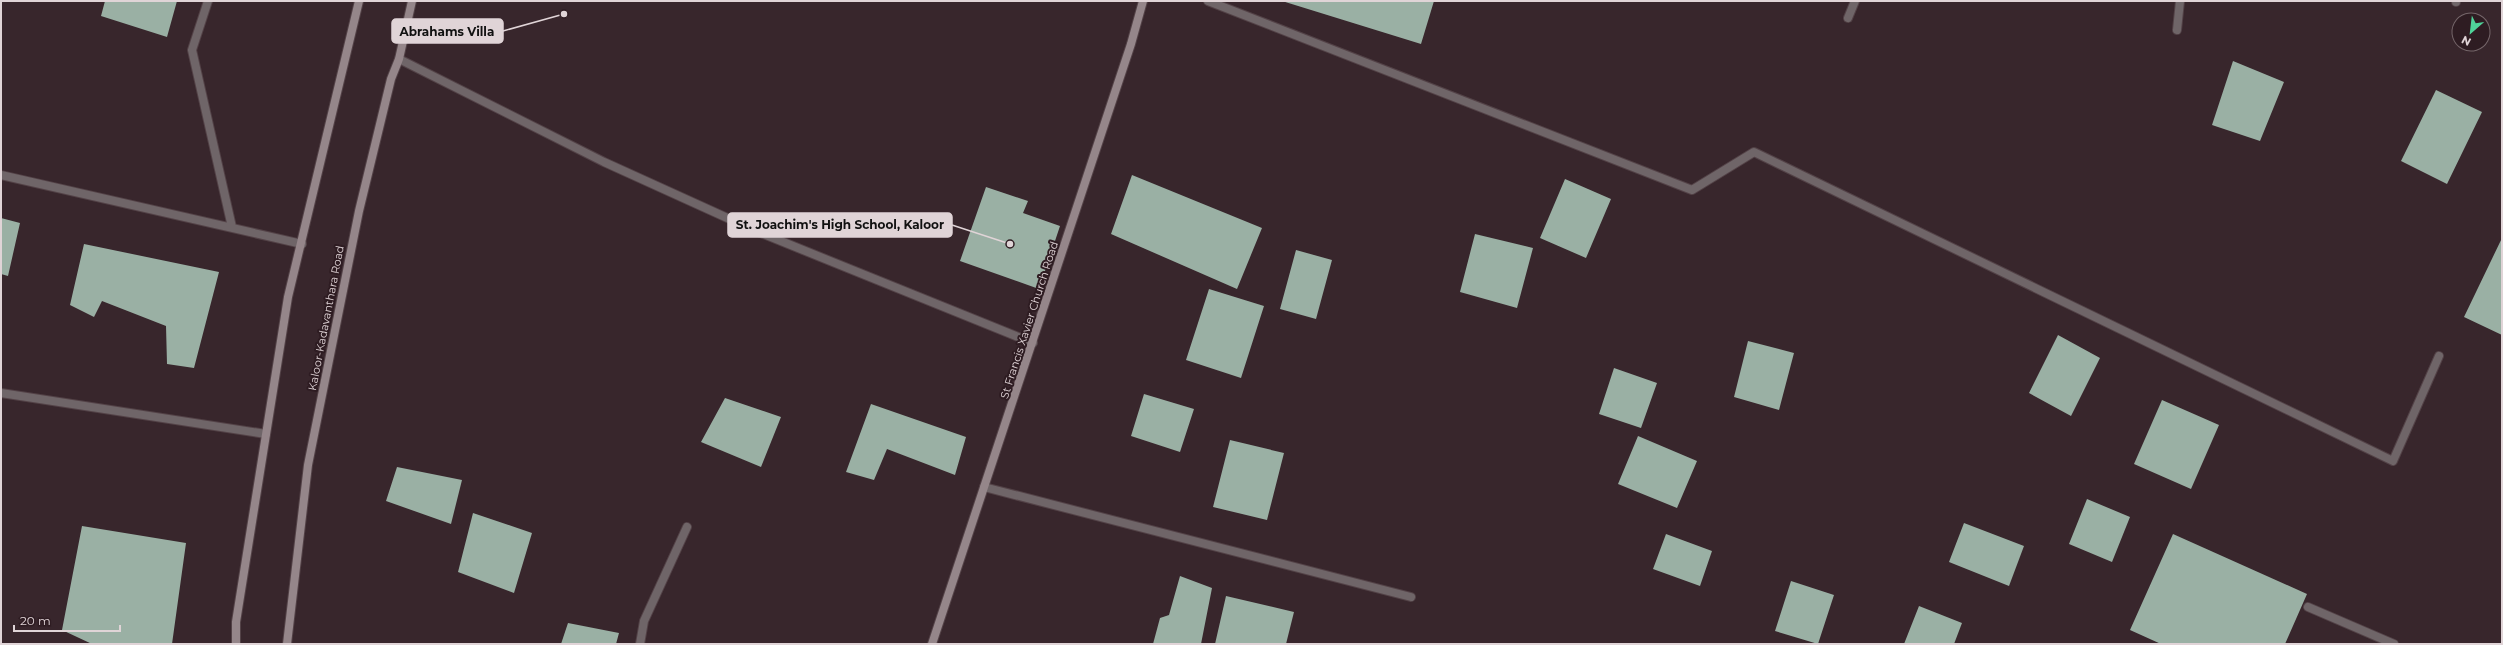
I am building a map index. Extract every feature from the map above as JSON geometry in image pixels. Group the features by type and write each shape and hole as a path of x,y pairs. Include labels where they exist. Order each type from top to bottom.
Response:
{"main road":[{"path":"236,644 236,622 288,297 360,1"},
{"name":"Kaloor-Kadavanthara Road","path":"287,644 308,465 359,211 391,79 399,59 412,1"},
{"name":"St Francis Xavier Church Road","path":"932,644 1132,44 1142,1"}],"street":[{"path":"208,1 192,50 232,227"},
{"path":"1208,1 1692,190 1754,152 2393,462 2439,356"},
{"path":"1848,18 1855,1"},
{"path":"2176,30 2180,1"},
{"path":"399,59 604,162 756,231 1032,342"},
{"path":"1,175 302,244"},
{"path":"1,393 266,434"},
{"path":"984,487 1412,597"},
{"path":"640,644 644,621 687,527"},
{"path":"2308,607 2394,644"}],"building":[{"path":"105,1 177,1 167,37 101,16"},
{"path":"1282,1 1434,1 1421,44"},
{"path":"2233,61 2284,82 2260,141 2212,125"},
{"path":"2436,90 2482,112 2447,184 2401,161"},
{"path":"1132,175 1262,228 1237,289 1111,234"},
{"path":"1565,179 1611,199 1586,258 1540,238"},
{"path":"986,187 1028,201 1023,213 1060,226 1039,289 960,261"},
{"path":"1,218 20,223 8,276 1,274"},
{"path":"1475,234 1533,248 1517,308 1460,292"},
{"path":"2502,238 2502,335 2464,317"},
{"path":"84,244 219,272 194,368 167,364 166,326 102,301 94,317 70,305"},
{"path":"1296,250 1332,260 1316,319 1280,309"},
{"path":"1209,289 1264,306 1241,378 1186,360"},
{"path":"2058,335 2100,358 2071,416 2029,393"},
{"path":"1748,341 1794,353 1779,410 1734,397"},
{"path":"1614,368 1657,383 1641,428 1599,414"},
{"path":"1144,394 1194,409 1180,452 1131,436"},
{"path":"725,398 781,417 761,467 701,442"},
{"path":"2162,400 2219,425 2191,489 2134,464"},
{"path":"871,404 966,437 955,475 887,449 874,480 846,472"},
{"path":"1638,436 1697,461 1677,508 1618,484"},
{"path":"1230,440 1284,453 1267,520 1213,507"},
{"path":"397,467 462,480 451,524 386,501"},
{"path":"2087,499 2130,517 2112,562 2069,544"},
{"path":"473,513 532,533 514,593 458,572"},
{"path":"1964,523 2024,546 2009,586 1949,562"},
{"path":"82,526 186,543 172,644 92,644 62,630"},
{"path":"1666,534 1712,551 1700,586 1653,569"},
{"path":"2173,534 2307,594 2285,644 2161,644 2130,630"},
{"path":"1180,576 1212,588 1201,644 1153,644 1160,618 1169,615"},
{"path":"1791,581 1834,595 1818,644 1775,631"},
{"path":"1226,596 1294,612 1286,644 1215,644"},
{"path":"1919,606 1962,623 1954,644 1904,644"},
{"path":"568,623 619,633 616,644 561,644"}],"place":[{"name":"Abrahams Villa","path":"564,14"},
{"name":"St. Joachim's High School, Kaloor","path":"1010,244"}]}
